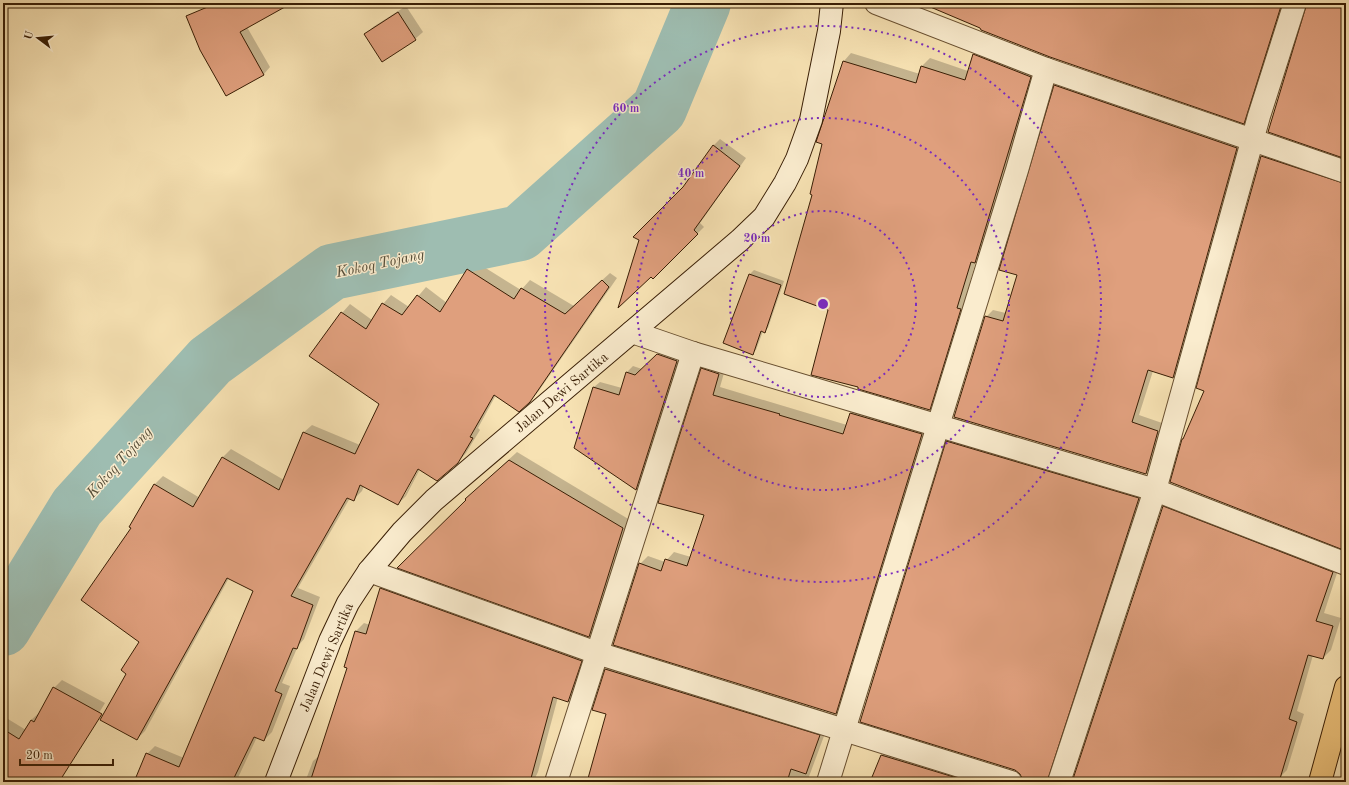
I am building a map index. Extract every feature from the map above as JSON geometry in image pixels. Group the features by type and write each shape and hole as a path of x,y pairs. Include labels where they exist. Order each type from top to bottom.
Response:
{"main road":[{"path":"1320,782 1346,687"}],"street":[{"name":"Jalan Dewi Sartika","path":"276,782 330,641 348,603 369,571 402,532 434,500 740,240 764,217 785,183 797,159 811,120 829,30 832,3"},
{"path":"876,3 1046,70 1346,172"},
{"path":"1059,782 1155,490 1252,140 1295,3"},
{"path":"828,782 1017,170 1046,70"},
{"path":"632,332 693,353 1155,490 1346,564"},
{"path":"556,782 693,353"},
{"path":"369,571 597,653 1011,782"}],"building":[{"path":"217,3 292,3 240,32 264,75 226,96 200,50 186,16"},
{"path":"921,3 1282,3 1244,124 1050,57 981,30 980,28"},
{"path":"1307,3 1346,3 1346,159 1268,132"},
{"path":"398,12 416,40 382,62 364,34"},
{"path":"973,54 1031,77 975,263 971,262 957,308 961,309 930,410 858,389 858,387 811,375 828,310 784,294 812,195 810,194 822,144 816,142 843,61 916,83 921,66 965,80"},
{"path":"1054,85 1237,148 1173,378 1148,370 1132,422 1158,431 1146,474 954,417 985,316 1003,321 1017,275 999,270"},
{"path":"713,145 740,166 694,230 698,234 653,279 651,277 618,308 639,240 633,237 683,187"},
{"path":"1261,156 1346,184 1346,551 1170,482 1182,439 1204,391 1196,388"},
{"path":"467,269 514,299 521,288 565,314 602,280 609,287 530,402 519,412 494,395 470,437 473,438 458,463 437,481 418,469 398,505 360,485 354,501 347,498 291,596 313,605 297,649 293,648 275,691 282,694 264,741 254,737 232,782 134,782 146,753 179,767 253,591 227,578 137,740 100,720 126,674 121,670 139,642 81,600 131,528 129,527 154,484 193,507 222,457 279,490 303,432 355,454 379,404 309,356 341,312 366,329 382,303 402,315 417,295 440,312"},
{"path":"749,274 781,285 765,333 761,331 753,355 723,343"},
{"path":"657,354 677,361 636,490 574,448 593,387 619,395 626,372 635,375"},
{"path":"701,368 719,374 713,395 780,414 779,415 843,434 850,413 922,434 836,714 613,645 639,563 661,571 665,559 687,566 704,515 658,503"},
{"path":"946,441 1139,498 1047,782 1023,781 1020,774 1015,770 860,722"},
{"path":"509,460 623,528 589,637 397,568 466,500 465,499"},
{"path":"1163,506 1333,572 1316,621 1333,626 1323,659 1308,655 1289,719 1297,722 1279,782 1072,782"},
{"path":"380,588 582,661 568,702 553,697 530,782 310,782 347,668 344,667 355,631 366,634"},
{"path":"605,669 820,735 806,774 791,769 787,782 587,782 606,714 592,710"},
{"path":"53,687 102,714 59,782 3,782 3,729 19,739 31,720 34,722"},
{"path":"881,755 967,781 967,782 870,782"}],"waterway":[{"name":"Kokoq Tojang","path":"3,628 77,507 210,361 332,272 520,233 659,109 703,3"}]}
